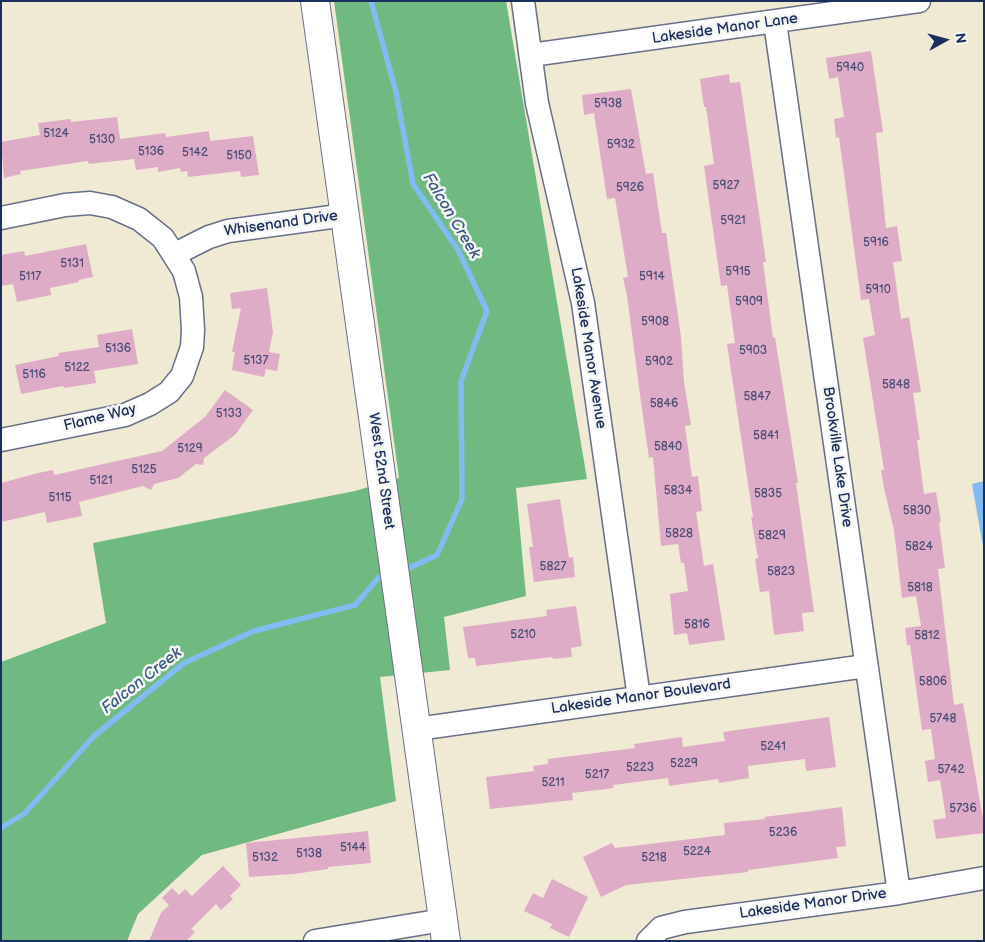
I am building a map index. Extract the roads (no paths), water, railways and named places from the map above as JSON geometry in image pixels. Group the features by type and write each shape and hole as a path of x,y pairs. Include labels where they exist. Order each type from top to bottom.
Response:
{"street":[{"name":"West 52nd Street","path":"315,1 444,931"},
{"name":"Lakeside Manor Avenue","path":"524,1 537,104 583,304 639,698"},
{"name":"Lakeside Manor Lane","path":"531,55 919,1"},
{"name":"Brookville Lake Drive","path":"775,22 899,893"},
{"path":"1,218 65,205 90,203 106,205 128,213 144,222 158,233 175,254"},
{"name":"Whisenand Drive","path":"175,254 209,237 228,231 346,214"},
{"name":"Flame Way","path":"1,440 132,412 150,404 175,386 182,376 188,360 193,330 188,280 175,254"},
{"name":"Lakeside Manor Boulevard","path":"417,729 866,666"},
{"name":"Lakeside Manor Drive","path":"648,941 661,928 685,922 899,893 984,878"},
{"path":"315,941 444,931"}],"water":[{"path":"984,481 984,552 972,484"}],"waterway":[{"name":"Falcon Creek","path":"371,1 396,92 413,184 458,250 487,311 461,381 462,499 437,555 409,568"},
{"name":"Falcon Creek","path":"1,828 25,813 94,736 184,663 254,631 355,605 379,577"}]}
